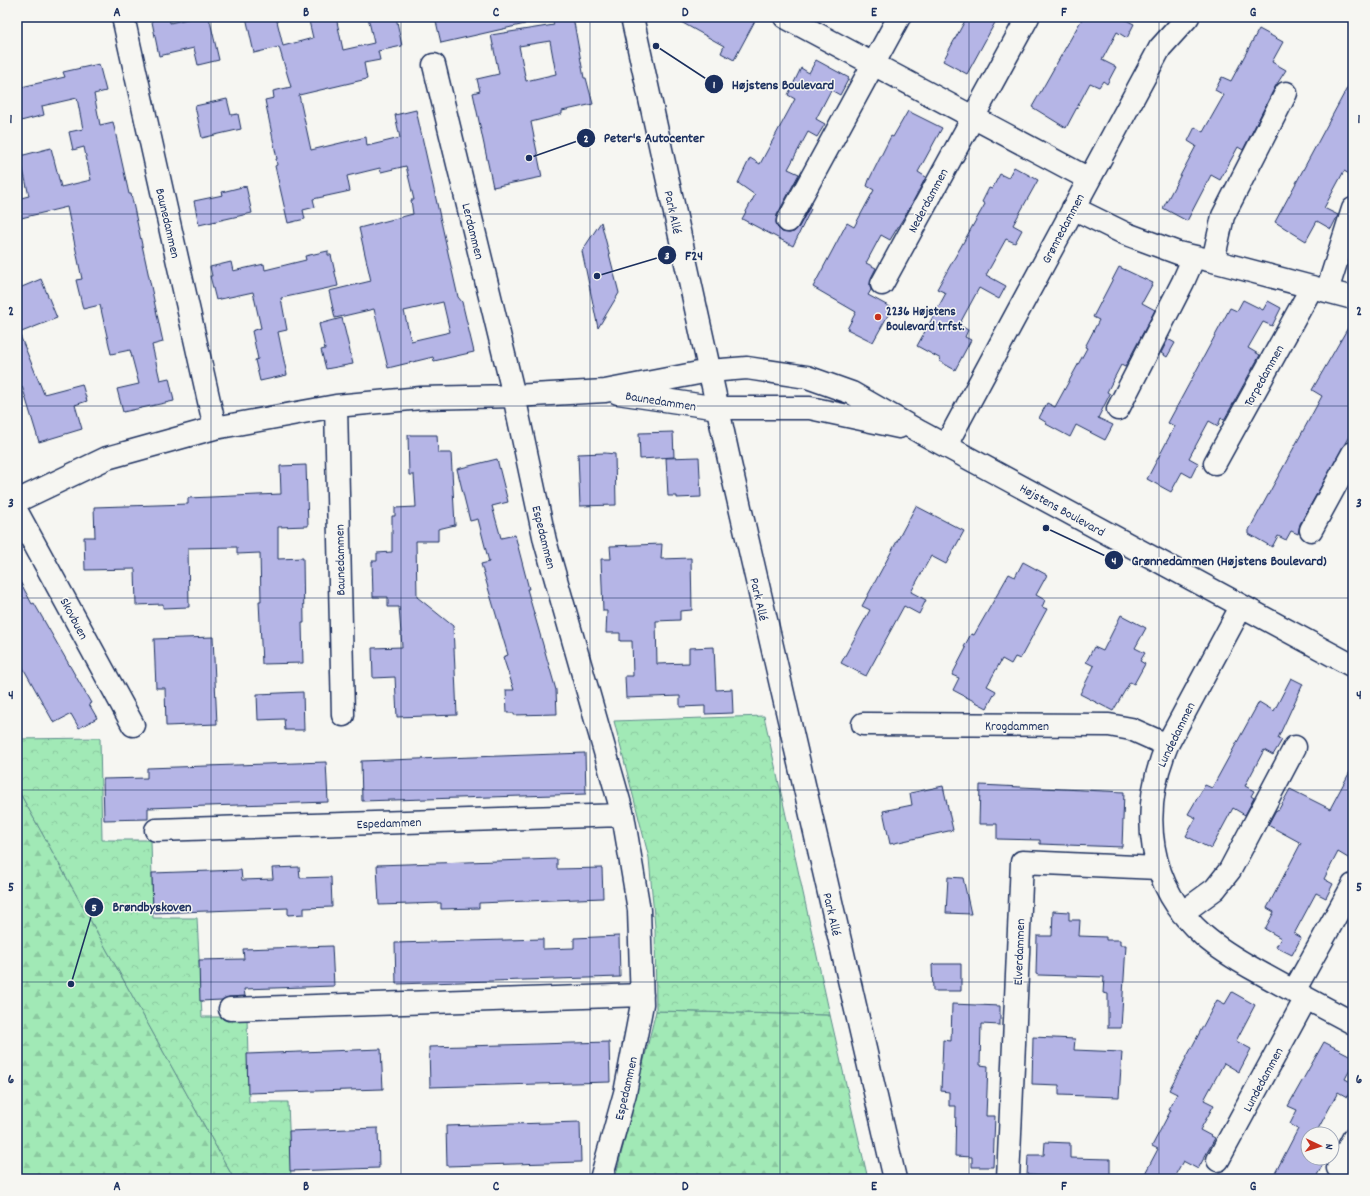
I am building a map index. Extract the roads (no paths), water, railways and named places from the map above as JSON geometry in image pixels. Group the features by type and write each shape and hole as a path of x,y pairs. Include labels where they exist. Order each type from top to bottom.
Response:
{"street":[{"name":"Baunedammen","path":"123,17 215,428"},
{"name":"Park Allé","path":"632,17 709,371 855,1014 895,1179"},
{"path":"785,17 1089,179"},
{"path":"788,221 899,17"},
{"name":"Nederdammen","path":"882,284 1028,17"},
{"name":"Grønnedammen","path":"946,445 1160,48 1188,17"},
{"name":"Lerdammen","path":"434,65 514,396"},
{"path":"1118,409 1184,282 1204,259 1223,216 1286,93"},
{"path":"1073,208 1124,233 1178,253 1353,298"},
{"name":"Torpedammen","path":"1215,463 1319,289 1353,209"},
{"name":"Højstens Boulevard","path":"709,371 747,368 807,377 852,393 920,432 1241,607 1353,666"},
{"name":"Baunedammen","path":"17,501 107,458 215,428 336,406 421,398 514,396 605,391 709,371"},
{"name":"Baunedammen","path":"605,391 718,408"},
{"name":"Espedammen","path":"514,396 545,541 623,815 639,910 642,1004 625,1094 601,1179"},
{"name":"Baunedammen","path":"336,406 343,715"},
{"name":"Højstens Boulevard","path":"718,408 810,408 920,432"},
{"path":"1311,530 1353,453"},
{"name":"Skovbuen","path":"17,512 133,725"},
{"name":"Lundedammen","path":"1241,607 1167,745 1157,769 1151,799 1150,818 1152,843 1158,868 1169,892 1182,914 1204,936 1230,955 1353,1023"},
{"name":"Krogdammen","path":"863,724 1109,725 1132,730 1167,745"},
{"path":"1182,914 1215,889 1230,870 1295,747"},
{"name":"Espedammen","path":"156,830 623,815"},
{"name":"Elverdammen","path":"1008,1179 1022,862 1158,868"},
{"name":"Lundedammen","path":"1218,1160 1353,885"},
{"path":"230,1009 642,995"},
{"path":"1338,1168 1353,1139"}],"place":[{"name":"Højstens Boulevard","path":"656,46"},
{"name":"Peter's Autocenter","path":"529,158"},
{"name":"F24","path":"597,276"},
{"name":"2236 Højstens Boulevard trfst.","path":"878,317"},
{"name":"Grønnedammen (Højstens Boulevard)","path":"1046,528"},
{"name":"Brøndbyskoven","path":"71,984"}]}
